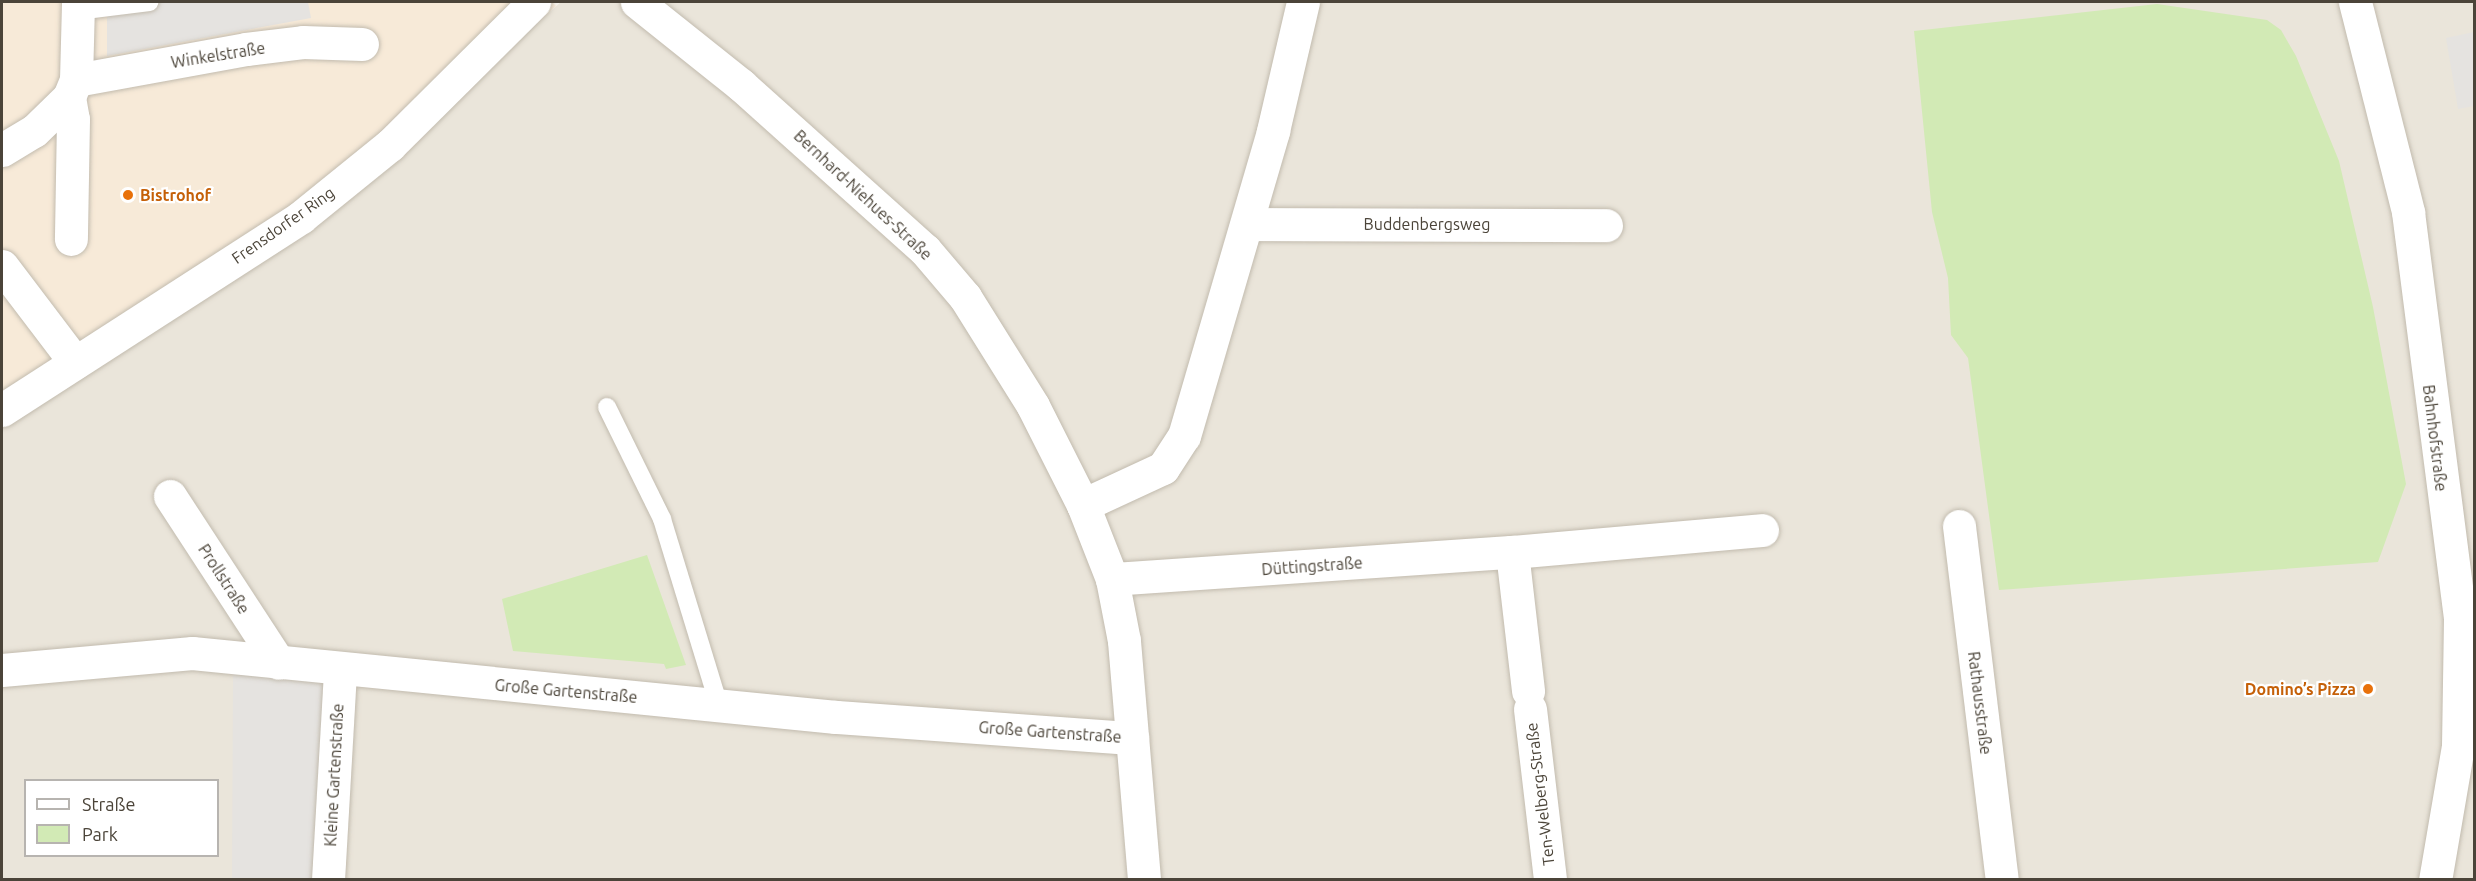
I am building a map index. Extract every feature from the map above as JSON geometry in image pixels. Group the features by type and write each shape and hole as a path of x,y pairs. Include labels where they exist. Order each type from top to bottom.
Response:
{"street":[{"name":"Frensdorfer Ring","path":"2,410 301,217 390,145 534,2"},
{"name":"Bernhard-Niehues-Straße","path":"637,2 741,85 876,203 925,250 965,297 1033,406 1083,505 1112,579 1124,641 1144,879"},
{"path":"1083,505 1148,477 1174,454 1184,436 1247,224 1303,2"},
{"name":"Bahnhofstraße","path":"2355,2 2408,212 2460,619 2458,746 2435,879"},
{"path":"71,239 72,88 77,6"},
{"name":"Winkelstraße","path":"72,88 257,48 303,42 362,44"},
{"path":"2,150 34,131 72,88"},
{"name":"Buddenbergsweg","path":"1247,224 1606,225"},
{"path":"2,266 75,362"},
{"name":"Prollstraße","path":"170,496 279,663"},
{"name":"Rathausstraße","path":"1959,526 2002,879"},
{"name":"Düttingstraße","path":"1112,579 1512,552 1762,530"},
{"name":"Ten-Welberg-Straße","path":"1512,552 1550,879"},
{"name":"Große Gartenstraße","path":"2,670 192,653 340,670 719,705 1131,738"},
{"name":"Kleine Gartenstraße","path":"328,879 340,670"}],"lane":[{"path":"77,6 149,2"},
{"path":"607,407 662,519 719,705"}],"shaded area":[{"path":"2,2 552,2 556,6 395,149 113,359 2,428"},
{"path":"107,2 308,2 311,18 107,56"},
{"path":"561,2 2474,2 2474,879 2,880 2,428 113,359 395,149"},
{"path":"2474,32 2474,106 2458,109 2446,38"},
{"path":"233,668 334,680 322,879 232,880"}],"green space":[{"path":"2157,4 2267,20 2281,30 2296,56 2339,161 2373,307 2406,484 2378,562 1999,590 1968,358 1951,335 1948,278 1932,212 1914,31"},
{"path":"647,555 686,665 666,669 664,664 513,651 502,599"}],"place":[{"name":"Bistrohof","path":"128,195"},
{"name":"Domino’s Pizza","path":"2368,689"}]}
